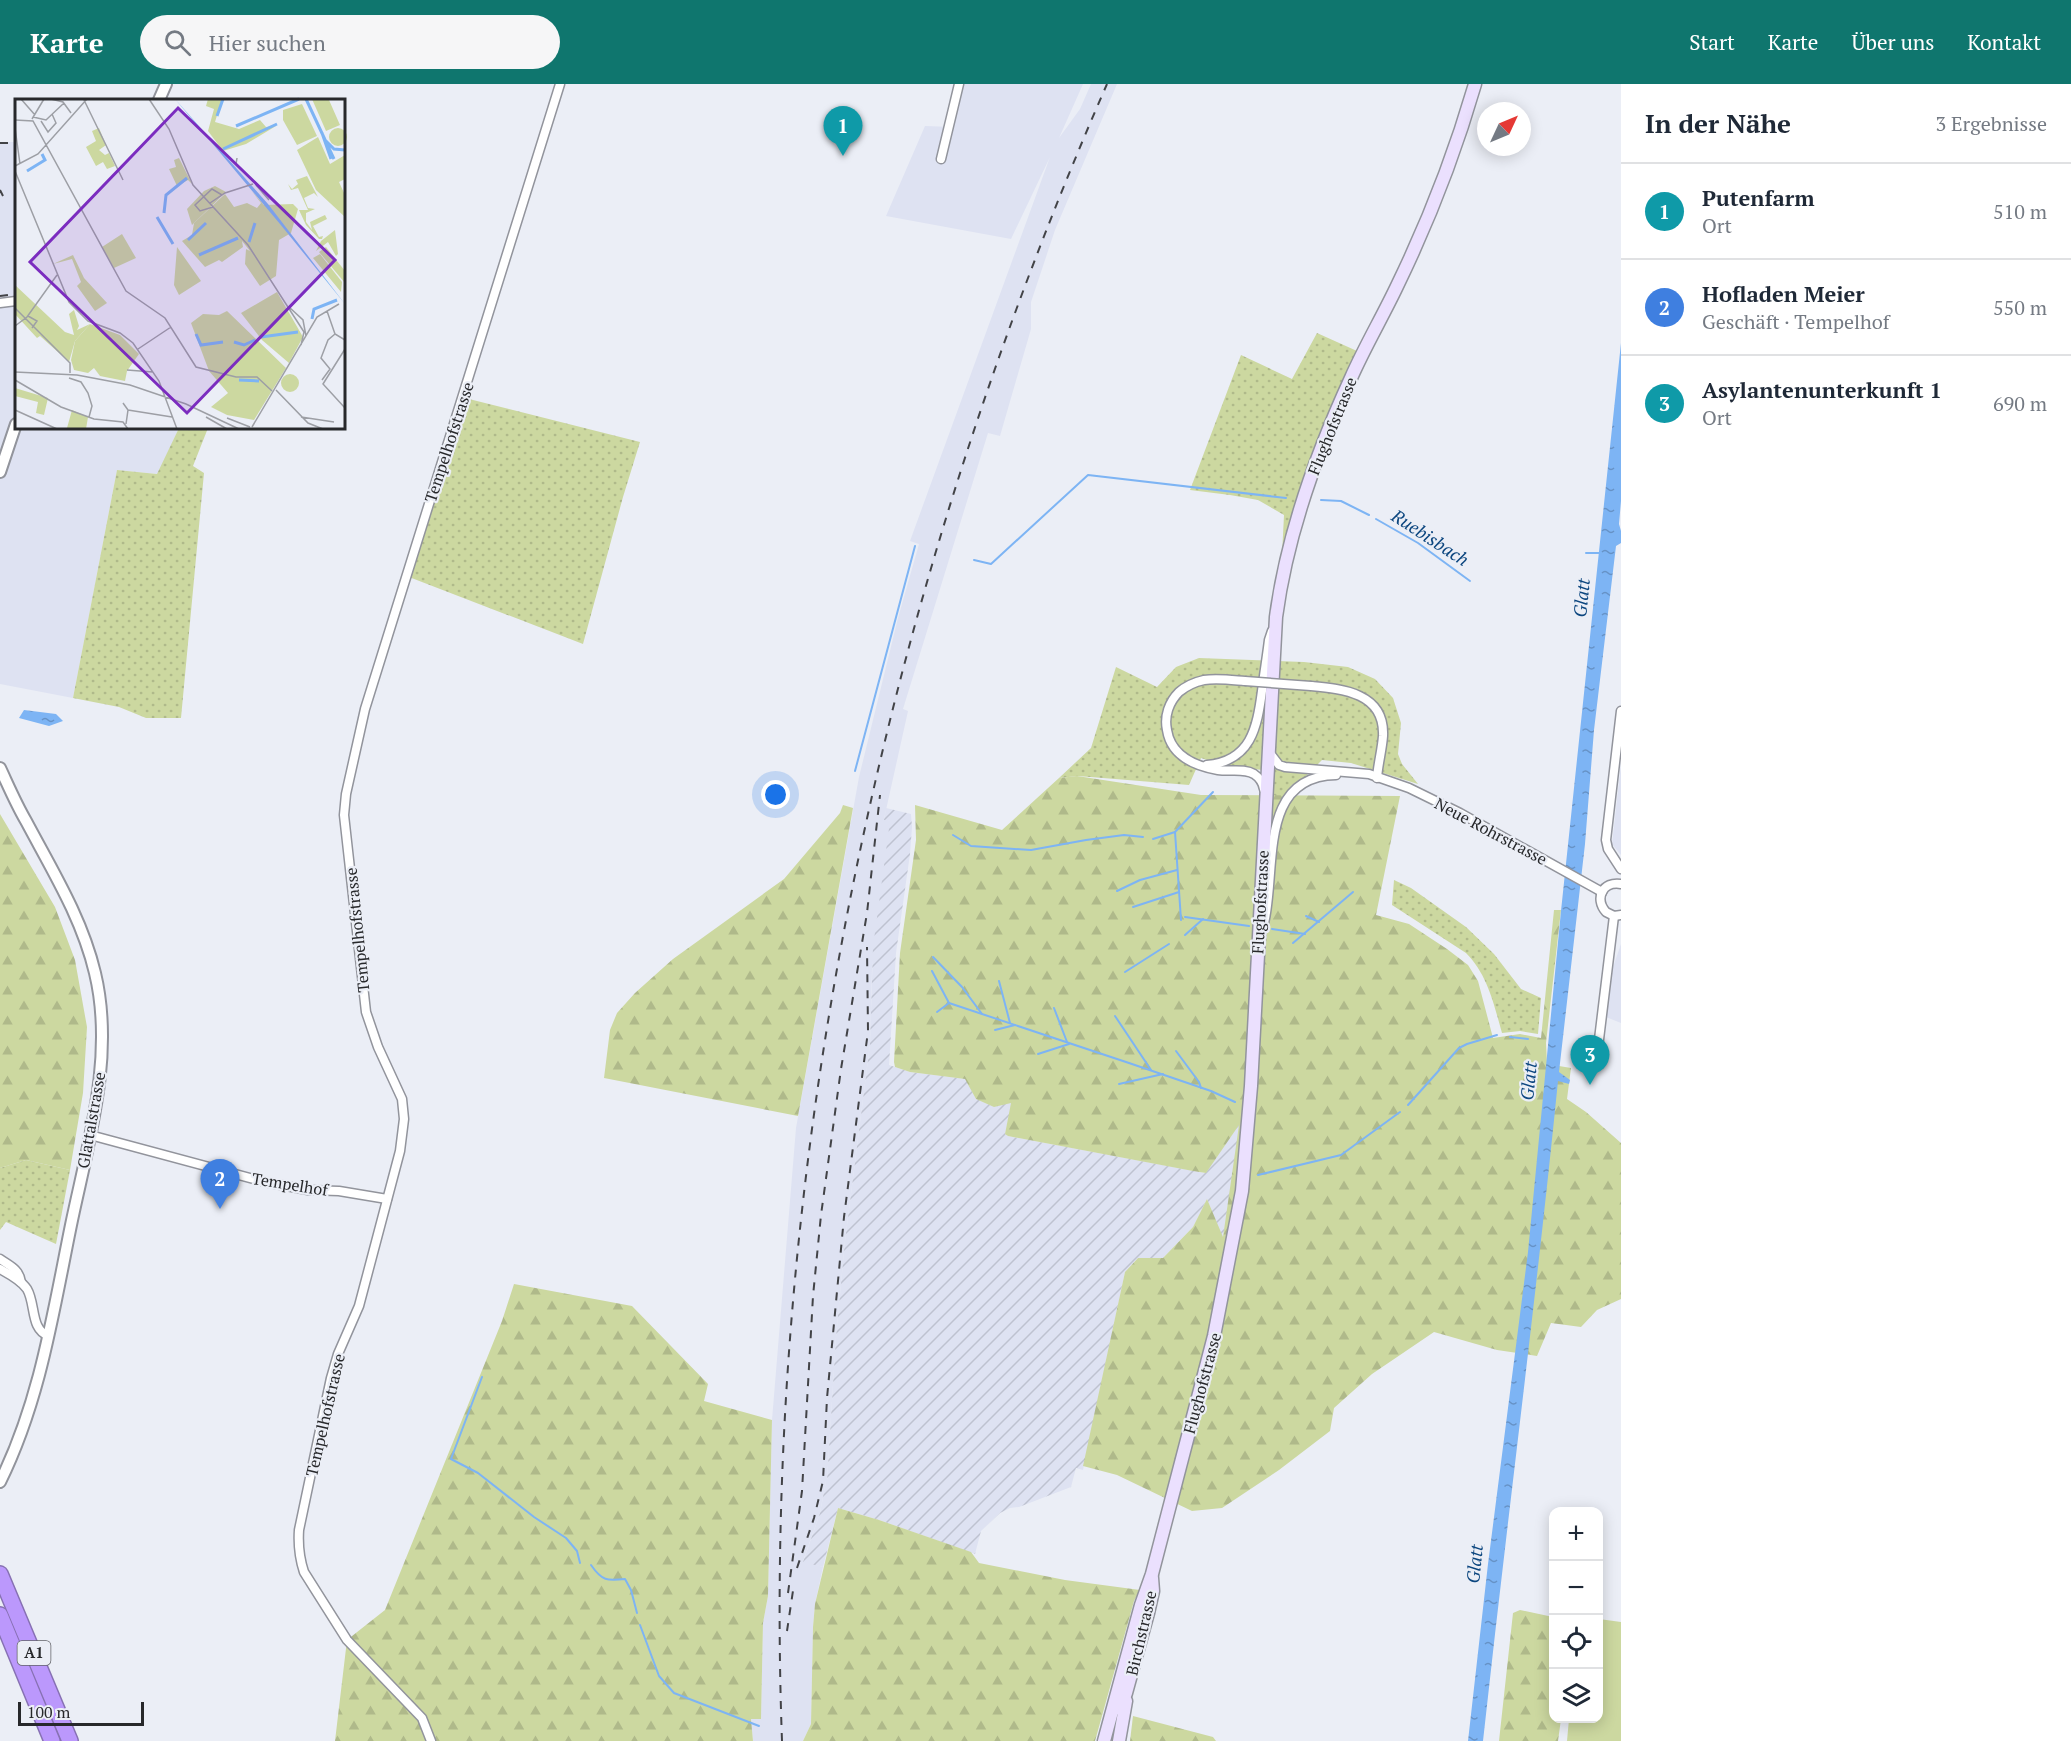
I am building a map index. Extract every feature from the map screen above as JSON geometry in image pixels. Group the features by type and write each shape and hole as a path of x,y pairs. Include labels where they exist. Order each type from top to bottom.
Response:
{"highway":[{"name":"A1","path":"0,1574 70,1741"},
{"name":"A1","path":"0,1615 46,1725 50,1741"}],"main road":[{"name":"Flughofstrasse","path":"1104,1741 1141,1605 1152,1574 1215,1336 1242,1191 1250,1098 1276,617 1283,571 1318,454 1351,377 1398,284 1422,230 1456,142 1474,84"},
{"name":"Birchstrasse","path":"1111,1741 1153,1591 1152,1574"},
{"name":"Birchstrasse","path":"1119,1741 1126,1693"}],"street":[{"path":"159,99 166,84"},
{"name":"Tempelhofstrasse","path":"431,1741 422,1718 347,1640 304,1572 298,1545 299,1530 331,1378 338,1354 359,1306 400,1151 404,1119 402,1099 378,1047 366,1012 344,815 346,794 365,709 560,84"},
{"path":"941,159 959,84"},
{"path":"0,303 15,301"},
{"path":"0,472 15,427"},
{"path":"1203,765 1230,759 1250,741 1258,722 1269,640 1276,617"},
{"path":"1266,798 1263,783 1256,775 1238,770 1218,770 1203,765 1185,758 1172,744 1167,733 1166,722 1170,704 1182,689 1202,681 1217,679 1311,686 1352,692 1376,710 1381,721 1383,733 1377,778"},
{"path":"1596,1064 1608,954 1618,915 1606,912 1601,905 1598,889 1611,884 1620,884 1621,869 1608,849 1606,840 1621,711"},
{"name":"Neue Rohrstrasse","path":"1268,751 1279,765 1286,767 1369,774 1409,788 1460,813 1598,889"},
{"name":"Glattalstrasse","path":"0,768 70,903 90,952 101,1009 102,1048 90,1135 49,1336 27,1419 0,1482"},
{"name":"Neue Rohrstrasse","path":"1258,944 1268,905 1275,827 1286,799 1298,786 1327,775 1377,778"},
{"name":"Tempelhof","path":"90,1135 265,1182 308,1190 339,1191 387,1199"},
{"path":"0,1258 17,1270 21,1282"},
{"path":"0,1269 21,1282 31,1297 36,1324 42,1333 49,1336"}],"shaded area":[{"path":"963,84 1083,84 1059,138 1080,109 1091,84 1117,84 1055,230 1031,302 1031,329 1000,436 988,433 903,709 908,711 884,819 891,821 872,969 870,1044 845,1241 827,1481 820,1513 803,1561 823,1567 815,1604 813,1627 811,1724 803,1741 753,1741 751,1719 761,1719 763,1623 768,1596 772,1420 796,1128 859,777 898,618 919,544 910,541 1050,157 1011,239 886,216 925,126 953,127"},
{"path":"0,142 15,142 15,296 0,298"},
{"path":"15,303 15,429 179,429 158,474 117,470 73,698 0,684 0,304"},
{"path":"1621,765 1621,855 1612,844"},
{"path":"886,808 911,814 912,827 896,953 889,1065 910,1072 966,1079 976,1099 1012,1102 1005,1134 1008,1136 1205,1173 1240,1123 1223,1239 1207,1199 1193,1227 1163,1258 1138,1258 1125,1272 1083,1470 1076,1468 1071,1487 1000,1513 981,1531 975,1554 838,1508 823,1567 803,1562 820,1513 827,1481 845,1241 870,1044 873,947 890,821 884,820"},
{"path":"1621,944 1621,1023 1606,1017 1612,970"}],"green space":[{"path":"1317,333 1357,351 1320,432 1301,486 1282,555 1284,515 1258,500 1190,490 1241,355 1292,379"},
{"path":"465,398 640,442 583,644 409,577"},
{"path":"179,429 208,429 193,466 204,473 181,718 146,718 119,707 73,698 117,470 157,474"},
{"path":"1199,658 1304,662 1348,667 1375,679 1393,698 1401,723 1398,754 1402,764 1418,784 1351,763 1322,760 1306,776 1292,785 1270,813 1273,771 1226,766 1201,758 1189,785 1078,776 1059,778 1091,748 1116,667 1157,687 1176,667"},
{"path":"1077,776 1201,795 1400,796 1376,915 1409,924 1468,965 1478,981 1493,1038 1520,1034 1541,1038 1554,910 1561,910 1546,1043 1547,1064 1571,1068 1567,1099 1586,1112 1621,1143 1621,1299 1597,1310 1581,1327 1551,1323 1537,1356 1497,1350 1434,1332 1372,1374 1334,1408 1330,1431 1279,1470 1222,1508 1192,1511 1117,1475 1083,1466 1125,1272 1138,1258 1163,1258 1193,1227 1207,1199 1223,1237 1239,1125 1206,1173 1193,1171 1008,1136 1005,1134 1011,1103 994,1107 976,1099 965,1079 910,1072 895,1067 894,1062 900,953 916,840 915,805 1002,830 1059,778"},
{"path":"843,805 853,808 798,1116 604,1078 610,1030 617,1013 635,993 673,959 784,879 840,813"},
{"path":"0,814 55,907 75,960 87,1027 83,1093 70,1170 26,1160 0,1168"},
{"path":"1394,880 1411,888 1466,927 1494,954 1521,989 1541,998 1538,1034 1520,1031 1502,1033 1489,991 1474,962 1466,953 1392,905"},
{"path":"26,1160 70,1170 56,1244 6,1222 0,1230 0,1168"},
{"path":"514,1284 632,1306 708,1384 704,1401 772,1420 768,1596 763,1623 761,1719 751,1719 753,1741 335,1741 347,1640 385,1610 502,1321"},
{"path":"838,1508 971,1552 979,1563 1065,1580 1140,1590 1134,1601 1095,1741 803,1741 811,1724 815,1604"},
{"path":"1520,1610 1549,1616 1549,1723 1560,1723 1558,1741 1499,1741 1513,1613"},
{"path":"1603,1620 1621,1622 1621,1741 1567,1741 1569,1723 1603,1723"},
{"path":"1133,1716 1213,1737 1216,1741 1130,1741"}],"water":[{"path":"1621,343 1619,524 1621,543 1616,546 1594,730 1585,844 1559,1072 1570,1080 1569,1084 1558,1081 1483,1741 1468,1741 1528,1252 1561,911"},
{"path":"24,710 56,714 63,721 49,726 19,718"}],"waterway":[{"path":"974,560 991,564 1088,475 1286,498"},
{"name":"Ruebisbach","path":"1321,500 1341,501 1369,515"},
{"name":"Ruebisbach","path":"1376,519 1418,543 1470,581"},
{"path":"855,771 915,546"},
{"name":"Ruebisbach","path":"1586,553 1601,553"},
{"path":"1153,839 1175,832 1213,792"},
{"path":"1175,832 1181,920"},
{"path":"953,835 971,846 1031,850 1124,835 1143,837"},
{"path":"1117,891 1140,880 1177,870"},
{"path":"1133,907 1179,892"},
{"path":"1293,943 1353,892"},
{"path":"1306,916 1319,922"},
{"path":"1185,917 1249,926"},
{"path":"1185,935 1203,919"},
{"path":"1272,929 1305,934"},
{"path":"1125,972 1169,944"},
{"path":"933,957 962,987 982,1014"},
{"path":"932,971 949,1003 1211,1091 1235,1102"},
{"path":"999,981 1010,1023"},
{"path":"937,1012 949,1003"},
{"path":"1054,1008 1067,1042"},
{"path":"1115,1016 1151,1070"},
{"path":"995,1030 1015,1025"},
{"path":"1408,1105 1459,1048 1497,1035"},
{"path":"1510,1037 1528,1039"},
{"path":"1038,1054 1069,1044"},
{"path":"1176,1051 1201,1088"},
{"path":"1119,1084 1163,1074"},
{"path":"1258,1175 1341,1155 1400,1112"},
{"path":"482,1377 451,1459 478,1473 534,1517 566,1538 577,1551 580,1563"},
{"path":"591,1565 605,1579 625,1579 631,1590 637,1613"},
{"path":"640,1625 659,1676 674,1693 759,1726"}],"railway":[{"path":"782,1741 781,1528 792,1315 815,1104 851,894 898,687 957,483 1027,281 1107,84"},
{"path":"0,143 15,143"},
{"path":"0,190 3,196"},
{"path":"0,296 15,294"},
{"path":"788,1593 802,1491 813,1296 821,1215 841,1069 867,913 880,795"},
{"path":"797,1568 814,1518 823,1481 827,1398 844,1217 868,1031 867,947"},
{"path":"787,1631 794,1584"}],"place":[{"name":"Putenfarm","path":"843,156"},
{"name":"Asylantenunterkunft 1","path":"1590,1085"},
{"name":"Hofladen Meier","path":"220,1209"}],"water label":[{"name":"Glatt","path":"1582,598"},
{"name":"Glatt","path":"1529,1081"},
{"name":"Glatt","path":"1475,1564"}]}
